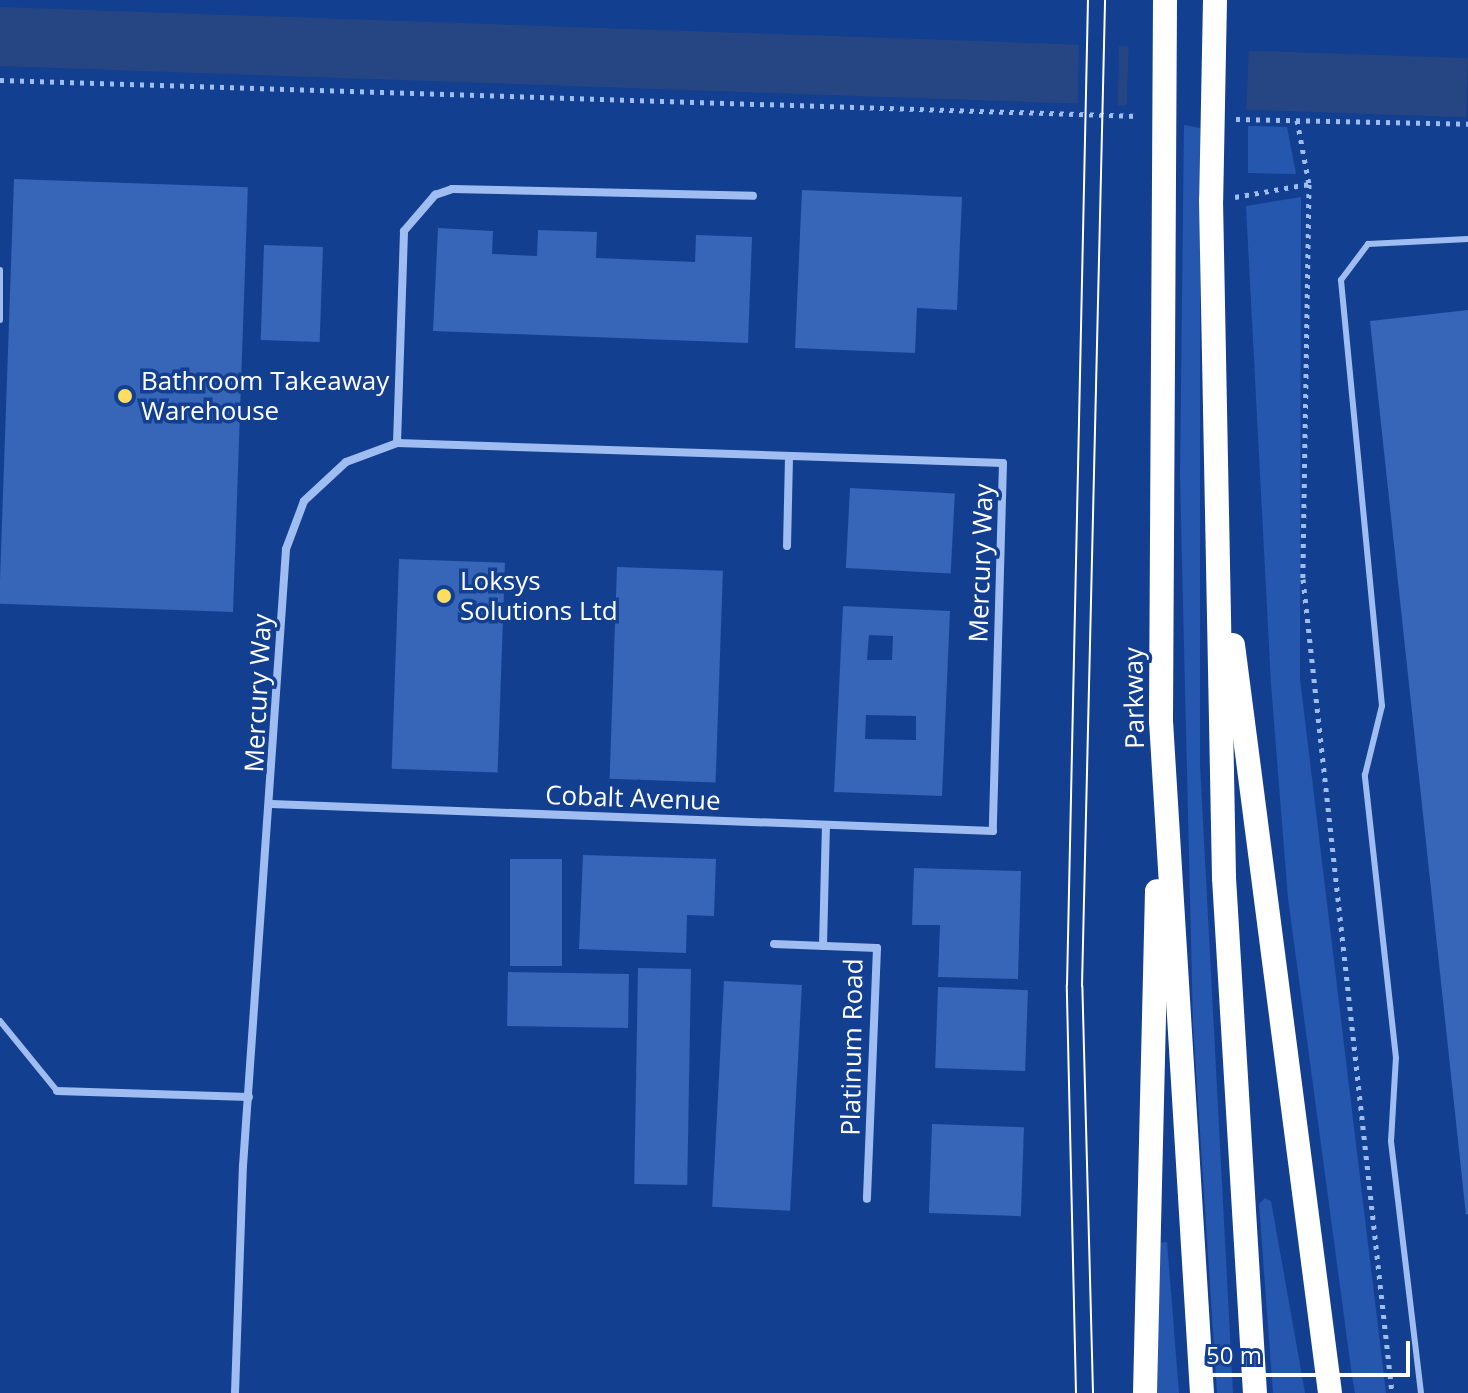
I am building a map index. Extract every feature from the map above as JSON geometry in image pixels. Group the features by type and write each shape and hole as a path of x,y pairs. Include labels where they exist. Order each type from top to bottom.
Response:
{"highway":[{"name":"Parkway","path":"1165,0 1161,173 1161,721 1202,1393"},
{"path":"1215,0 1212,174 1224,878 1255,1393"},
{"path":"1217,503 1298,1188 1330,1393"},
{"path":"1145,1393 1161,721"}],"street":[{"path":"397,443 404,231 435,195 452,189 753,196"},
{"name":"Mercury Way","path":"235,1393 249,1097 293,524 323,480 397,443 1003,463 993,831"},
{"path":"787,546 789,456"},
{"name":"Cobalt Avenue","path":"272,804 993,831"},
{"name":"Platinum Road","path":"823,946 826,826"},
{"name":"Platinum Road","path":"774,944 877,948 867,1199"},
{"path":"57,1091 249,1097"}],"lane":[{"path":"1421,1393 1391,1141 1396,1058 1365,775 1382,706 1341,280 1368,244 1468,239"},
{"path":"0,270 0,320"},
{"path":"0,1021 57,1091"}],"path":[{"path":"0,80 1149,116"},
{"path":"1228,118 1468,124"},
{"path":"1297,120 1309,184 1303,579 1392,1393"},
{"path":"1238,197 1309,184"}],"shaded area":[{"path":"0,7 1468,58 1466,117 0,66"},
{"path":"1184,125 1200,128 1200,764 1233,1393 1217,1393 1193,1024 1180,477"},
{"path":"1248,126 1287,127 1296,174 1248,173"},
{"path":"1301,197 1300,679 1386,1393 1355,1393 1352,1376 1288,898 1271,684 1246,206"},
{"path":"1265,1198 1271,1201 1305,1393 1273,1393 1259,1204"},
{"path":"1167,1242 1179,1393 1156,1393 1156,1243"}],"pier":[{"path":"1079,37 1119,38 1118,107 1078,106"},
{"path":"1129,38 1249,42 1247,111 1127,107"}],"building":[{"name":"Bathroom Takeaway Warehouse","path":"14,179 248,187 233,612 0,604"},
{"path":"802,190 962,197 957,310 917,308 915,353 795,348"},
{"path":"438,228 493,231 492,254 537,256 538,230 597,232 596,258 695,262 696,235 752,237 748,343 433,331"},
{"path":"264,245 323,247 320,342 261,340"},
{"path":"1468,310 1468,1214 1466,1215 1370,321"},
{"path":"850,488 955,493 951,573 846,568"},
{"path":"399,559 505,563 498,773 392,769"},
{"path":"617,567 723,571 716,783 610,779"},
{"path":"843,606 950,611 942,796 834,792","holes":["869,635 893,636 892,660 867,660","866,715 916,716 916,740 865,739"]},
{"path":"583,855 716,859 714,916 687,915 686,953 579,949"},
{"path":"510,859 562,859 562,966 510,966"},
{"path":"914,868 1021,871 1018,979 938,977 940,925 912,925"},
{"path":"638,968 691,969 687,1185 634,1184"},
{"path":"508,972 629,974 628,1028 507,1026"},
{"path":"724,981 802,985 790,1211 712,1207"},
{"path":"938,987 1028,990 1025,1071 935,1068"},
{"path":"932,1124 1024,1127 1021,1216 929,1213"}],"tram line":[{"path":"1076,1393 1067,985 1088,0"},
{"path":"1093,1393 1082,986 1105,0"}],"place":[{"name":"Bathroom Takeaway Warehouse","path":"125,396"},
{"name":"Loksys Solutions Ltd","path":"444,596"}]}
